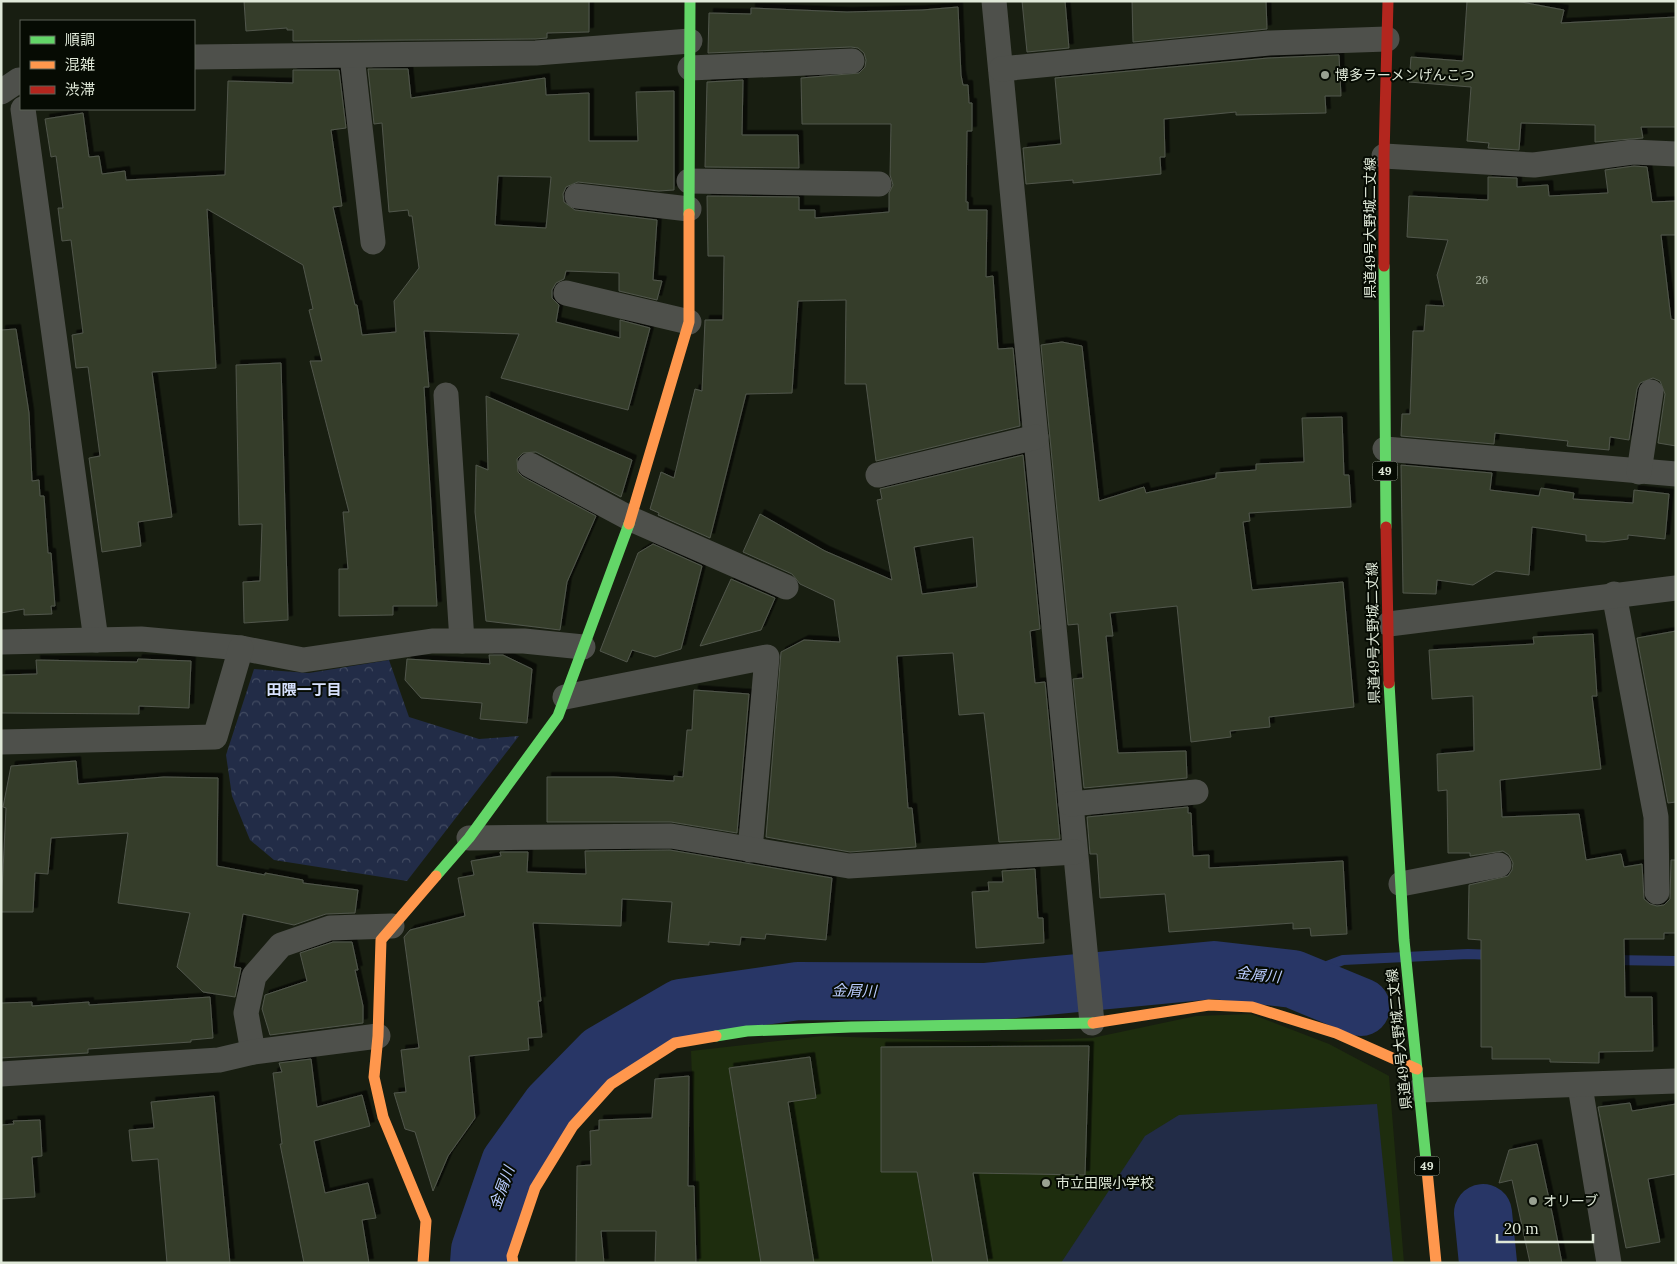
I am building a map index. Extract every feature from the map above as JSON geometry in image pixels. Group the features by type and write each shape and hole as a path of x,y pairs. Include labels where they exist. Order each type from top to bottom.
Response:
{"street":[{"path":"423,1263 426,1222 383,1117 374,1077 378,1036 381,940 469,838 558,716 631,518 688,322 690,1"},
{"path":"994,1 1091,1016"},
{"name":"県道49号大野城二丈線","path":"1388,1 1384,156 1385,449 1390,720 1404,940 1415,1052 1423,1083 1436,1263"},
{"path":"1001,69 1269,43 1387,39"},
{"path":"195,57 536,53 690,41"},
{"path":"352,56 373,242"},
{"path":"690,68 852,60"},
{"path":"23,110 96,640"},
{"path":"1384,156 1534,165 1632,152 1676,154"},
{"path":"689,181 879,184"},
{"path":"577,196 689,209"},
{"path":"566,293 688,322"},
{"path":"1639,472 1651,392"},
{"path":"446,395 462,641"},
{"path":"878,475 1036,437"},
{"path":"1385,449 1676,474"},
{"path":"530,465 631,518 786,587"},
{"path":"1389,624 1614,594 1676,588"},
{"path":"1614,594 1656,816 1657,892"},
{"path":"1,642 141,639 241,648 304,660 432,641 524,641 583,647"},
{"path":"1,742 215,737 241,648"},
{"path":"565,697 767,657 750,850"},
{"path":"1071,804 1196,792"},
{"path":"469,838 671,836 849,866 1076,852"},
{"path":"1401,884 1499,865"},
{"path":"253,1052 246,1013 254,976 281,946 330,928 392,926"},
{"path":"513,1263 512,1256 535,1188 573,1126 611,1084 675,1042 747,1031 1135,1015 1209,1005 1252,1007 1336,1033 1423,1083 1499,1086 1580,1086 1676,1080"},
{"path":"1,1074 219,1060 253,1052 378,1036"},
{"path":"1580,1086 1609,1263"}],"shaded area":[{"name":"市立田隈小学校","path":"1251,1014 1329,1044 1389,1076 1404,1263 699,1263 691,1051 822,1036 994,1042 1092,1038 1196,1016"}],"green space":[{"path":"389,660 409,717 479,739 519,736 407,881 274,860 250,840 232,796 226,755 254,669 309,673"},
{"path":"1377,1104 1393,1263 1061,1263 1145,1136 1179,1115"}],"building":[{"path":"244,1 589,1 589,32 547,33 547,38 535,39 293,41 293,30 287,30 287,28 246,31"},
{"path":"1022,1 1065,1 1069,48 1027,52"},
{"path":"1132,1 1266,1 1267,29 1133,42"},
{"path":"1467,1 1516,1 1564,10 1561,23 1676,17 1676,127 1641,127 1643,138 1595,142 1595,125 1521,123 1519,150 1488,148 1489,143 1467,141 1471,87 1409,82 1411,57 1463,61"},
{"path":"958,7 961,75 963,85 968,85 969,103 972,103 972,131 967,131 966,202 968,202 968,210 987,210 986,277 993,276 998,349 1013,348 1020,426 876,461 866,384 845,384 846,300 798,301 792,393 746,394 710,538 658,515 659,513 650,509 661,472 674,478 695,389 702,391 705,320 723,320 724,256 708,256 707,196 799,197 799,210 815,210 815,218 889,212 889,193 893,185 890,175 891,124 802,124 801,78 859,73 865,67 864,53 858,48 851,47 708,53 709,13 751,14 751,8 847,12"},
{"path":"1339,55 1341,96 1325,96 1326,113 1236,115 1236,112 1164,119 1165,157 1160,157 1161,174 1073,183 1073,180 1026,184 1023,148 1061,144 1055,78 1268,58"},
{"path":"368,69 408,69 411,98 545,78 546,95 589,93 589,141 638,141 636,92 674,91 674,190 659,191 578,182 566,187 563,194 564,202 575,210 657,220 653,280 662,281 657,300 619,291 619,273 566,271 564,279 556,283 552,290 552,298 559,305 556,322 620,338 620,320 650,328 628,410 501,378 519,334 424,331 429,387 424,387 437,606 393,606 393,615 339,616 339,569 348,569 343,512 349,512 310,361 322,361 309,310 313,309 303,265 207,209 216,368 152,372 172,517 138,522 141,546 102,552 89,458 100,456 88,367 76,368 72,335 83,333 71,240 62,241 58,208 63,208 56,156 51,157 45,119 83,113 89,157 99,156 102,174 125,171 126,180 225,175 228,81 293,83 293,70 339,70 346,128 331,130 342,206 333,207 355,305 357,305 362,335 396,332 394,301 419,268 412,216 409,216 408,210 389,212 382,123 374,124","holes":["498,176 551,177 546,228 495,225"]},
{"path":"743,80 742,135 798,135 799,168 705,167 707,82"},
{"path":"1634,166 1647,167 1652,202 1676,201 1676,235 1661,235 1671,319 1676,320 1676,446 1658,443 1665,394 1660,381 1653,378 1640,383 1637,389 1629,440 1610,437 1609,450 1567,446 1568,441 1495,433 1494,444 1401,436 1402,414 1410,414 1413,331 1424,331 1426,305 1444,306 1437,275 1448,240 1407,237 1409,196 1488,200 1488,177 1517,178 1517,187 1548,185 1549,196 1608,193 1605,170"},
{"path":"16,329 29,413 32,481 39,480 40,496 44,496 48,553 51,553 55,606 51,606 52,614 24,615 24,609 1,613 1,330"},
{"path":"1062,342 1082,346 1099,501 1144,487 1146,493 1216,478 1216,473 1256,470 1256,464 1304,462 1302,418 1342,417 1344,475 1349,475 1351,507 1249,513 1250,521 1243,522 1252,590 1343,582 1354,707 1269,717 1270,727 1230,731 1231,737 1191,742 1177,606 1110,613 1113,636 1106,636 1118,753 1186,751 1187,778 1084,788 1073,679 1083,678 1078,624 1068,625 1041,345"},
{"path":"281,363 288,620 244,623 243,582 260,581 262,524 239,525 236,365"},
{"path":"486,396 632,460 621,497 536,452 523,453 517,459 518,472 523,477 596,516 567,582 560,630 486,621 475,512 476,465 488,470"},
{"path":"1023,455 1040,629 1030,631 1035,683 1045,682 1060,839 999,842 984,713 959,715 953,653 897,656 908,808 912,808 916,847 850,852 766,837 781,652 804,640 840,642 834,600 800,584 792,574 743,552 760,514 825,551 892,580 877,500 882,499 880,489","holes":["973,537 977,587 922,594 914,547"]},
{"path":"1401,465 1492,473 1490,490 1539,496 1541,488 1574,493 1573,499 1633,503 1634,490 1669,494 1665,539 1628,535 1628,539 1604,542 1586,541 1586,535 1532,527 1529,575 1496,571 1473,585 1437,580 1436,594 1403,593"},
{"path":"653,544 702,566 681,649 655,657 632,650 627,662 600,651 638,553"},
{"path":"731,579 775,598 761,630 700,646"},
{"path":"1676,631 1676,802 1668,803 1637,638"},
{"path":"1593,634 1597,696 1592,696 1601,769 1500,780 1502,817 1579,814 1586,860 1621,854 1624,867 1642,864 1644,899 1650,904 1657,906 1664,905 1670,899 1671,860 1676,860 1676,933 1664,933 1664,939 1624,939 1625,997 1652,997 1653,1051 1599,1052 1599,1063 1550,1062 1550,1059 1492,1059 1492,1047 1481,1047 1481,940 1468,939 1469,885 1508,876 1512,870 1513,863 1509,855 1503,851 1470,856 1470,853 1448,853 1447,790 1438,791 1437,754 1474,751 1473,696 1432,699 1429,650 1534,644 1533,637"},
{"path":"489,655 503,655 532,669 527,723 480,719 482,703 421,698 405,680 407,659 490,664"},
{"path":"138,659 191,661 189,708 139,706 139,714 1,713 1,675 37,674 36,660 137,662"},
{"path":"694,690 749,694 737,833 671,822 547,822 547,777 614,777 674,781 674,776 683,777 687,730 692,730"},
{"path":"76,761 78,784 164,777 218,778 217,866 303,880 303,883 358,890 355,913 326,914 294,925 243,914 234,967 241,968 235,997 203,992 177,967 190,913 118,903 128,833 51,838 48,874 35,873 33,912 1,912 6,808 3,807 11,766"},
{"path":"1188,807 1188,813 1191,813 1193,856 1209,855 1209,868 1343,861 1347,934 1311,936 1310,928 1293,929 1293,923 1169,932 1165,894 1100,898 1097,854 1090,854 1087,817"},
{"path":"670,850 832,878 826,940 766,934 765,939 741,937 740,945 709,942 709,945 668,942 672,902 622,899 621,926 533,923 541,1001 538,1001 542,1037 528,1038 529,1050 469,1056 475,1118 448,1156 433,1191 415,1132 405,1129 394,1093 406,1092 401,1050 419,1048 404,937 410,930 465,916 458,878 474,875 471,861 501,856 500,852 528,852 527,872 586,874 585,851"},
{"path":"1035,869 1038,918 1043,918 1044,943 976,948 972,892 989,891 988,882 1003,882 1002,871"},
{"path":"333,942 352,942 358,970 355,970 363,1006 363,1023 270,1035 262,1009 265,995 307,981 300,953"},
{"path":"210,997 213,1038 191,1040 191,1042 88,1049 88,1053 1,1058 1,1003 32,1002 32,1006 89,1002 89,1005"},
{"path":"1089,1046 1085,1175 973,1173 988,1263 933,1263 917,1172 881,1172 881,1047"},
{"path":"810,1057 816,1098 788,1102 814,1263 761,1263 729,1068"},
{"path":"311,1059 317,1107 362,1095 370,1126 314,1141 325,1193 368,1183 376,1218 362,1220 369,1263 304,1263 280,1144 282,1144 273,1073 282,1072 279,1063"},
{"path":"689,1076 688,1186 694,1186 696,1263 655,1263 656,1231 601,1231 604,1263 576,1263 577,1166 591,1165 590,1131 599,1130 599,1120 652,1118 655,1079"},
{"path":"214,1096 230,1263 167,1263 158,1159 132,1161 129,1130 154,1128 151,1102"},
{"path":"1630,1103 1632,1111 1676,1104 1676,1174 1648,1179 1660,1242 1626,1248 1598,1107"},
{"path":"40,1120 42,1156 32,1157 35,1197 1,1199 1,1125 14,1124 13,1121"},
{"name":"オリーブ","path":"1537,1144 1562,1263 1530,1263 1512,1180 1499,1183 1509,1150"}],"waterway":[{"path":"1293,979 1343,960 1468,954 1495,955"},
{"path":"1612,960 1676,961"},
{"name":"金屑川","path":"479,1263 480,1250 510,1163 551,1106 602,1054 681,1008 798,991 984,992 1214,970 1293,979 1361,1007"},
{"name":"金屑川","path":"1483,1213 1488,1263"}],"traffic: fast":[{"path":"689,214 690,1"},
{"path":"1384,266 1386,527"},
{"path":"436,876 469,838 558,716 629,524"},
{"path":"1389,683 1404,940 1427,1170"},
{"path":"716,1036 747,1031 851,1027 1093,1023"}],"traffic: slow":[{"path":"629,524 689,322 689,214"},
{"path":"423,1263 426,1221 383,1117 374,1077 378,1036 381,940 436,876"},
{"path":"1093,1023 1209,1005 1252,1007 1336,1033 1417,1069"},
{"path":"513,1263 512,1256 535,1188 573,1126 611,1084 675,1043 716,1036"},
{"path":"1427,1170 1436,1263"}],"traffic: jam":[{"path":"1384,266 1384,156 1388,1"},
{"path":"1386,527 1389,683"}],"place":[{"name":"博多ラーメンげんこつ","path":"1325,75"},
{"name":"市立田隈小学校","path":"1046,1183"},
{"name":"オリーブ","path":"1533,1201"}],"district":[{"name":"田隈一丁目","path":"304,690"}]}
